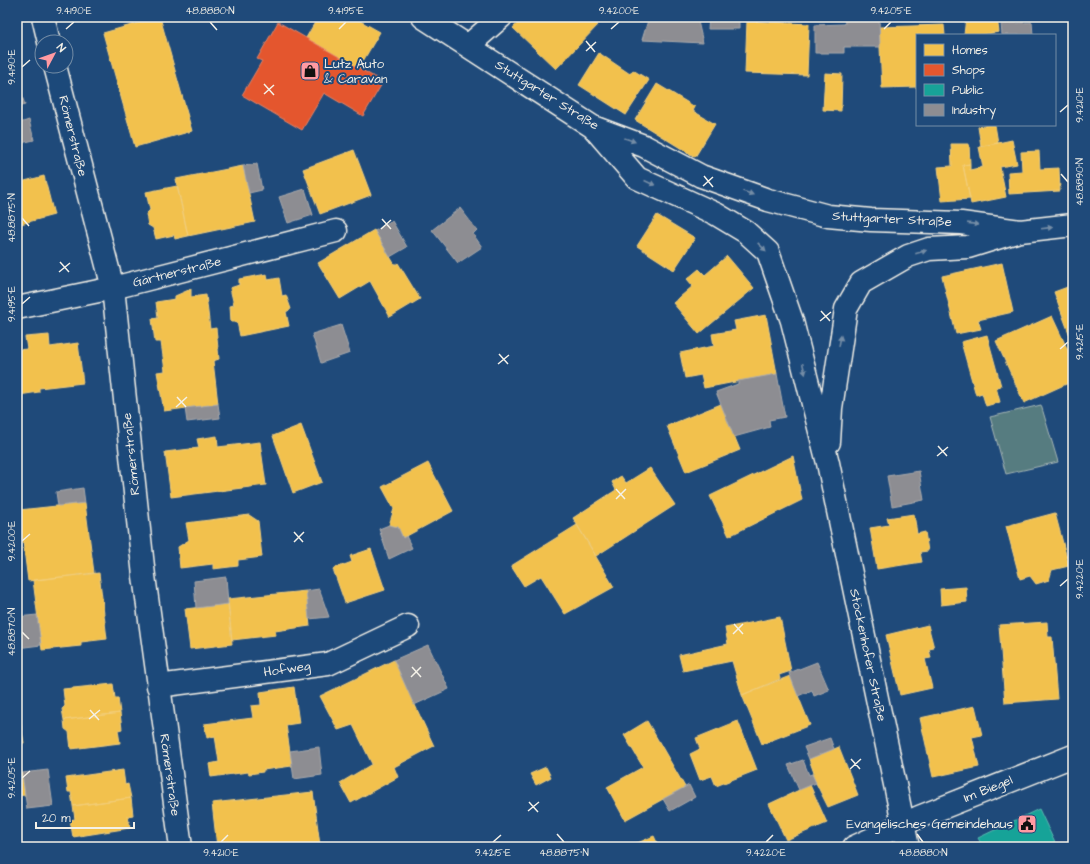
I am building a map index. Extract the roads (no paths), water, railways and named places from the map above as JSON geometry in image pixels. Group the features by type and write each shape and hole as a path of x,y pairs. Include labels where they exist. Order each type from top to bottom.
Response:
{"main road":[{"path":"43,17 47,34"},
{"name":"Stuttgarter Straße","path":"423,17 593,127 644,146 701,176 768,200 828,216 871,220 961,222 1020,231 1073,224"},
{"path":"469,46 501,17"},
{"name":"Römerstraße","path":"57,74 113,288 143,568 181,847"},
{"path":"593,127 637,178 716,214 746,232 768,252 792,321 828,463"},
{"name":"Gärtnerstraße","path":"17,308 113,288 336,231"},
{"path":"828,463 831,408 846,309 861,283 908,256 929,249 968,248 1020,231"},
{"name":"Stöckenhofer Straße","path":"828,463 908,847"},
{"name":"Hofweg","path":"158,686 328,664 408,626"},
{"name":"Im Biegel","path":"854,847 903,824 1073,756"}],"place":[{"name":"Lutz Auto & Caravan","path":"310,71"},
{"name":"Evangelisches Gemeindehaus","path":"1027,824"}]}
